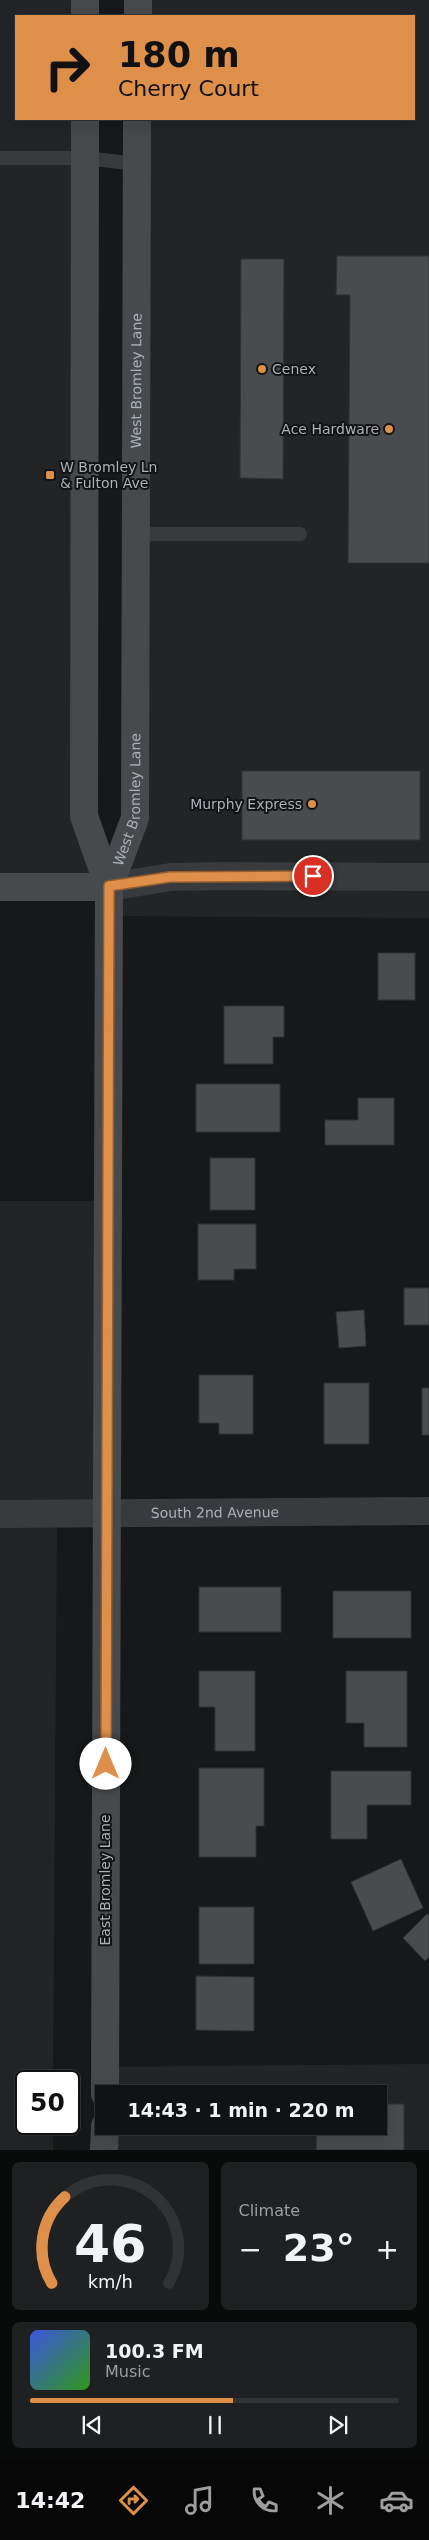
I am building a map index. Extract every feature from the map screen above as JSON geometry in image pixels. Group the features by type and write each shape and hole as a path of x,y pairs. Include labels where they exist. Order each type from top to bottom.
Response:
{"main road":[{"path":"85,0 85,15"},
{"path":"138,0 138,15"},
{"name":"West Bromley Lane","path":"85,120 84,816 109,886"},
{"name":"West Bromley Lane","path":"109,886 135,818 137,120"},
{"path":"0,886 109,886"},
{"name":"East Bromley Lane","path":"105,2085 109,886"},
{"path":"104,2150 105,2135"}],"street":[{"path":"109,886 170,877 208,876 429,878"},
{"name":"South 2nd Avenue","path":"0,1514 429,1512"}],"lane":[{"path":"0,158 85,158 137,164"},
{"path":"137,534 300,534"}],"shaded area":[{"path":"0,0 85,0 85,15 15,15 15,120 85,120 84,816 109,886 135,818 137,120 415,120 415,15 138,15 138,0 429,0 429,918 109,916 109,887 0,887"},
{"path":"0,1201 108,1201 106,1514 57,1514 53,2070 15,2070 15,2135 53,2135 53,2150 0,2150"},
{"path":"429,2064 429,2150 105,2150 105,2135 387,2135 387,2085 105,2085 105,2067"}],"building":[{"name":"Ace Hardware","path":"337,256 429,256 429,563 348,563 350,295 336,295"},
{"name":"Cenex","path":"241,259 284,259 283,479 240,478"},
{"name":"Murphy Express","path":"242,771 420,771 420,840 242,840"},
{"path":"378,953 415,953 415,1000 378,1000"},
{"path":"224,1006 284,1006 284,1037 273,1037 273,1064 224,1064"},
{"path":"196,1084 280,1084 280,1132 196,1132"},
{"path":"358,1098 394,1098 394,1145 325,1145 325,1120 358,1120"},
{"path":"210,1158 255,1158 255,1210 210,1210"},
{"path":"198,1224 256,1224 256,1269 234,1269 234,1280 198,1280"},
{"path":"404,1288 429,1288 429,1325 404,1325"},
{"path":"364,1310 366,1346 339,1348 336,1312"},
{"path":"199,1375 253,1375 253,1434 219,1434 219,1423 199,1423"},
{"path":"324,1383 369,1383 369,1444 324,1444"},
{"path":"422,1388 429,1388 429,1435 422,1435"},
{"path":"199,1587 281,1587 281,1632 199,1632"},
{"path":"333,1591 411,1591 411,1638 333,1638"},
{"path":"199,1671 255,1671 255,1751 215,1751 215,1707 199,1707"},
{"path":"346,1671 407,1671 407,1747 364,1747 364,1723 346,1723"},
{"path":"199,1768 264,1768 264,1826 256,1826 256,1857 199,1857"},
{"path":"331,1771 411,1771 411,1805 367,1805 367,1839 331,1839"},
{"path":"401,1859 423,1908 373,1931 351,1882"},
{"path":"199,1907 254,1907 254,1964 199,1964"},
{"path":"427,1914 429,1916 429,1957 425,1961 403,1938"},
{"path":"196,1976 254,1977 254,2031 196,2030"},
{"path":"387,2104 404,2104 404,2150 316,2150 317,2135 387,2135"}],"place":[{"name":"Cenex","path":"262,369"},
{"name":"Ace Hardware","path":"389,429"},
{"name":"W Bromley Ln & Fulton Ave","path":"50,475"},
{"name":"Murphy Express","path":"312,804"}],"route":[{"path":"106,1764 109,886 170,877 313,876"}]}
